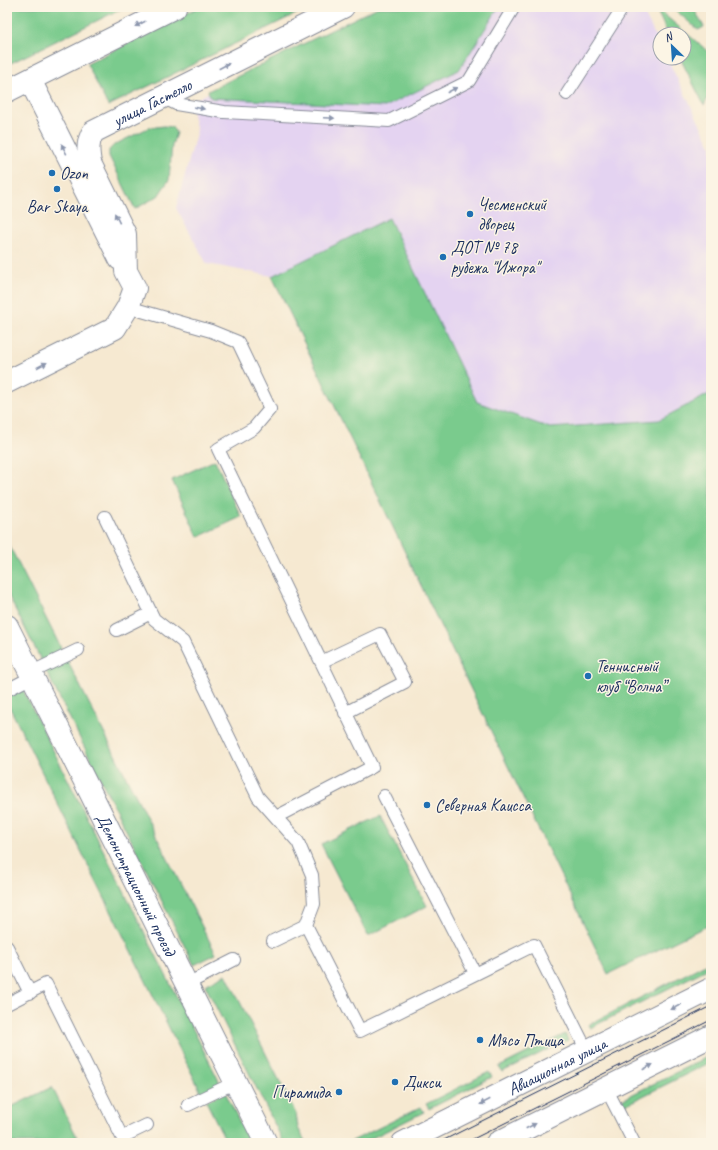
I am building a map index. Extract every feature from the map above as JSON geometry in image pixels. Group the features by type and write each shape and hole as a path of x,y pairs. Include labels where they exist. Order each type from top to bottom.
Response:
{"street":[{"path":"7,91 175,7"},
{"name":"улица Гастелло","path":"126,271 124,234 90,163 88,151 89,140 93,132 343,7"},
{"name":"улица Гастелло","path":"7,382 115,328 128,308 135,288 30,80"},
{"name":"Демонстрационный проезд","path":"7,626 266,1143"},
{"name":"Авиационная улица","path":"403,1143 711,989"},
{"path":"496,1143 711,1036"}],"lane":[{"path":"162,98 176,104 224,112 389,121 469,81 514,7"},
{"path":"566,94 623,7"},
{"path":"128,308 211,331 238,342 270,409 254,428 218,449 372,767 276,817"},
{"path":"105,517 154,619 184,642 258,797 298,842 312,875 314,904 306,925 273,941"},
{"path":"117,630 151,613"},
{"path":"321,662 380,634 405,682 345,713"},
{"path":"7,690 31,675 78,650"},
{"path":"384,796 475,973"},
{"path":"306,925 360,1031 534,945 587,1051"},
{"path":"7,947 30,993"},
{"path":"187,984 234,960"},
{"path":"7,1004 46,984 123,1140 148,1125"},
{"path":"188,1105 236,1082"},
{"path":"606,1088 634,1143"}],"shaded area":[{"path":"385,7 641,7 652,29 652,66 671,66 711,146 711,393 659,420 550,428 477,402 389,218 272,276 207,264 176,208 197,131 190,102"}],"green space":[{"path":"7,7 125,7 7,65"},
{"path":"199,7 310,7 108,106 87,64"},
{"path":"378,7 499,7 459,70 385,107 211,98 208,91"},
{"path":"655,7 678,26 664,26"},
{"path":"672,7 693,7 704,27 698,30"},
{"path":"692,38 710,53 711,93 704,105 684,66 692,66"},
{"path":"164,126 172,127 176,133 172,145 169,180 158,196 135,209 109,156 109,150 114,145 148,128"},
{"name":"Теннисный клуб “Волна”","path":"389,218 477,402 550,428 659,420 711,393 711,924 608,974 272,276"},
{"path":"215,460 241,517 198,537 172,480"},
{"path":"7,541 63,652 42,662 7,593"},
{"path":"67,660 216,954 194,965 46,671"},
{"path":"22,688 221,1085 202,1094 7,702 7,696"},
{"path":"380,816 427,906 368,936 321,844"},
{"path":"711,961 711,967 590,1028 588,1025"},
{"path":"226,974 296,1114 298,1128 305,1141 301,1143 284,1143 205,985"},
{"path":"565,1034 568,1040 502,1072 499,1067"},
{"path":"711,1055 711,1062 623,1106 621,1100"},
{"path":"489,1072 492,1077 429,1109 426,1104"},
{"path":"52,1087 80,1143 10,1143 7,1138 7,1109"},
{"path":"225,1092 250,1143 227,1143 206,1101"},
{"path":"421,1107 424,1112 362,1143 348,1143"}],"tram line":[{"path":"438,1143 711,1006"},
{"path":"465,1143 711,1020"}],"place":[{"name":"Ozon","path":"52,173"},
{"name":"Bar Skaya","path":"57,189"},
{"name":"Чесменский дворец","path":"470,214"},
{"name":"ДОТ № 78 рубежа \"Ижора\"","path":"443,257"},
{"name":"Теннисный клуб “Волна”","path":"588,676"},
{"name":"Северная Каисса","path":"427,805"},
{"name":"Мясо Птица","path":"480,1040"},
{"name":"Дикси","path":"395,1082"},
{"name":"Пирамида","path":"339,1092"}]}
